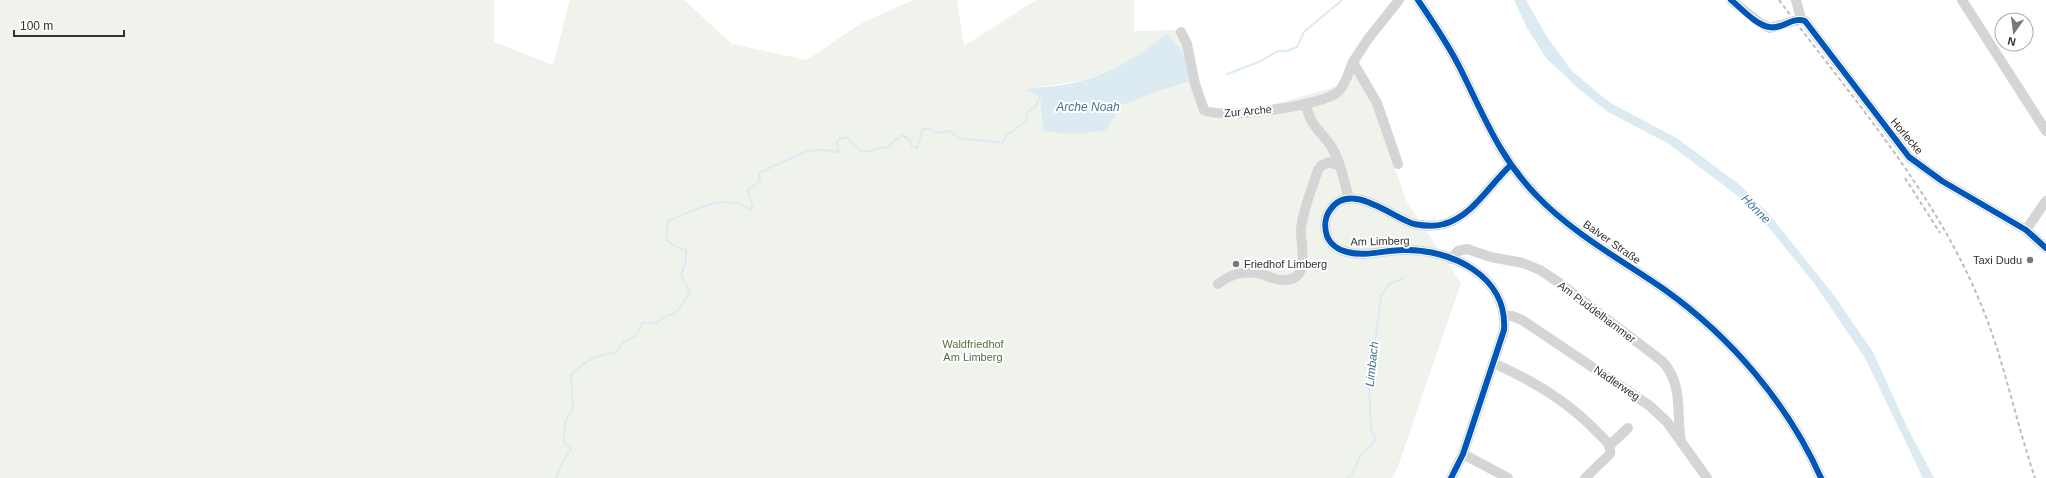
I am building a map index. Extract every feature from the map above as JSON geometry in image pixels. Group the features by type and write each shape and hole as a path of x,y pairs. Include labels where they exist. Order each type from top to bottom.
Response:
{"street":[{"name":"Zur Arche","path":"1181,32 1187,44 1195,84 1204,110 1230,113 1306,105 1338,92 1353,62 1368,39 1399,0"},
{"name":"Balver Straße","path":"1418,0 1448,46 1488,128 1511,165 1526,184 1555,214 1667,291 1704,321 1723,339 1755,375 1789,420 1811,457 1821,478"},
{"path":"1731,0 1760,23 1770,28 1801,19 1796,0"},
{"path":"1962,0 2046,131"},
{"name":"Horlecke","path":"1801,19 1805,21 1909,157 1942,181 2026,230 2046,248"},
{"path":"1353,62 1377,103 1398,164"},
{"path":"1306,105 1310,120 1331,146 1340,166 1349,199"},
{"path":"1218,284 1230,276 1251,272 1280,280 1291,279 1296,276 1302,268 1303,262 1301,228 1318,170 1320,166 1329,162 1340,166"},
{"name":"Am Limberg","path":"1451,478 1463,454 1504,330 1505,316 1498,294 1487,279 1469,267 1451,259 1414,250 1358,254 1337,248 1327,237 1325,229 1326,216 1337,203 1349,199 1366,201 1413,224 1425,226 1444,224 1462,216 1470,209 1511,165"},
{"path":"2026,230 2046,201"},
{"name":"Am Puddelhammer","path":"1451,259 1458,251 1466,249 1491,257 1523,263 1540,270 1662,361 1671,372 1676,386 1681,442"},
{"name":"Nadlerweg","path":"1505,316 1512,316 1522,320 1650,406 1667,422 1707,478"},
{"path":"1493,363 1540,387 1564,403 1590,425 1609,446 1610,454 1585,478"},
{"path":"1609,446 1628,428"},
{"path":"1463,454 1508,478"}],"green space":[{"name":"Waldfriedhof Am Limberg","path":"0,0 494,0 494,42 553,65 570,0 684,0 732,44 807,60 860,24 913,0 957,0 964,46 1036,0 1134,0 1134,31 1179,30 1203,113 1260,108 1339,86 1355,71 1368,92 1406,200 1461,283 1397,469 1392,478 0,478","holes":["1141,54 1191,80 1157,90 1122,105 1106,130 1043,131 1040,97 1026,89 1080,81 1115,69"]}],"water":[{"name":"Hönne","path":"1514,0 1526,0 1547,37 1572,71 1609,102 1678,139 1740,185 1768,213 1833,294 1873,352 1907,427 1934,478 1923,478 1865,358 1814,283 1765,223 1734,193 1669,144 1608,112 1580,90 1546,58 1526,26"},
{"name":"Arche Noah","path":"1167,34 1182,50 1191,80 1157,90 1122,105 1106,130 1074,134 1043,131 1040,97 1025,89 1074,83 1105,73 1137,56"}],"waterway":[{"path":"1227,74 1261,61 1278,51 1287,51 1297,47 1304,32 1342,0"},
{"path":"1120,105 1157,90 1191,80"},
{"path":"556,478 562,463 571,449 564,442 565,423 573,407 571,375 580,366 590,360 602,355 615,353 624,342 637,335 642,323 656,323 663,317 676,313 690,292 681,275 686,260 686,251 666,240 668,221 698,208 721,202 731,202 742,205 751,210 753,208 748,190 760,181 759,173 806,151 824,150 839,152 837,143 839,139 847,137 860,151 872,151 883,147 887,148 901,135 909,139 912,146 917,148 923,129 931,129 937,133 949,131 959,138 1003,143 1006,136 1026,121 1027,112 1035,107 1040,97 1042,97"},
{"name":"Limbach","path":"1348,478 1352,474 1361,455 1374,442 1375,436 1371,429 1369,389 1381,296 1389,284 1404,278"}],"railway":[{"path":"1779,0 1889,145 1940,222 1961,261 1980,302 1996,345 2035,478"},
{"path":"1905,178 1940,233"}],"cycle path":[{"path":"1418,0 1455,59 1502,151 1524,181 1537,196 1566,222 1598,246 1665,290 1713,329 1735,351 1775,398 1808,451 1821,478"},
{"path":"1731,0 1754,20 1764,26 1778,27 1791,21 1805,21 1909,157 1942,181 2026,230 2046,248"},
{"path":"1451,478 1463,454 1504,330 1503,311 1497,295 1487,281 1473,269 1440,254 1404,250 1361,254 1340,250 1328,239 1326,219 1330,210 1338,202 1348,199 1359,199 1371,203 1414,224 1429,226 1444,224 1464,214 1472,207 1511,165"}],"place":[{"name":"Taxi Dudu","path":"2030,260"},
{"name":"Friedhof Limberg","path":"1236,264"}]}
